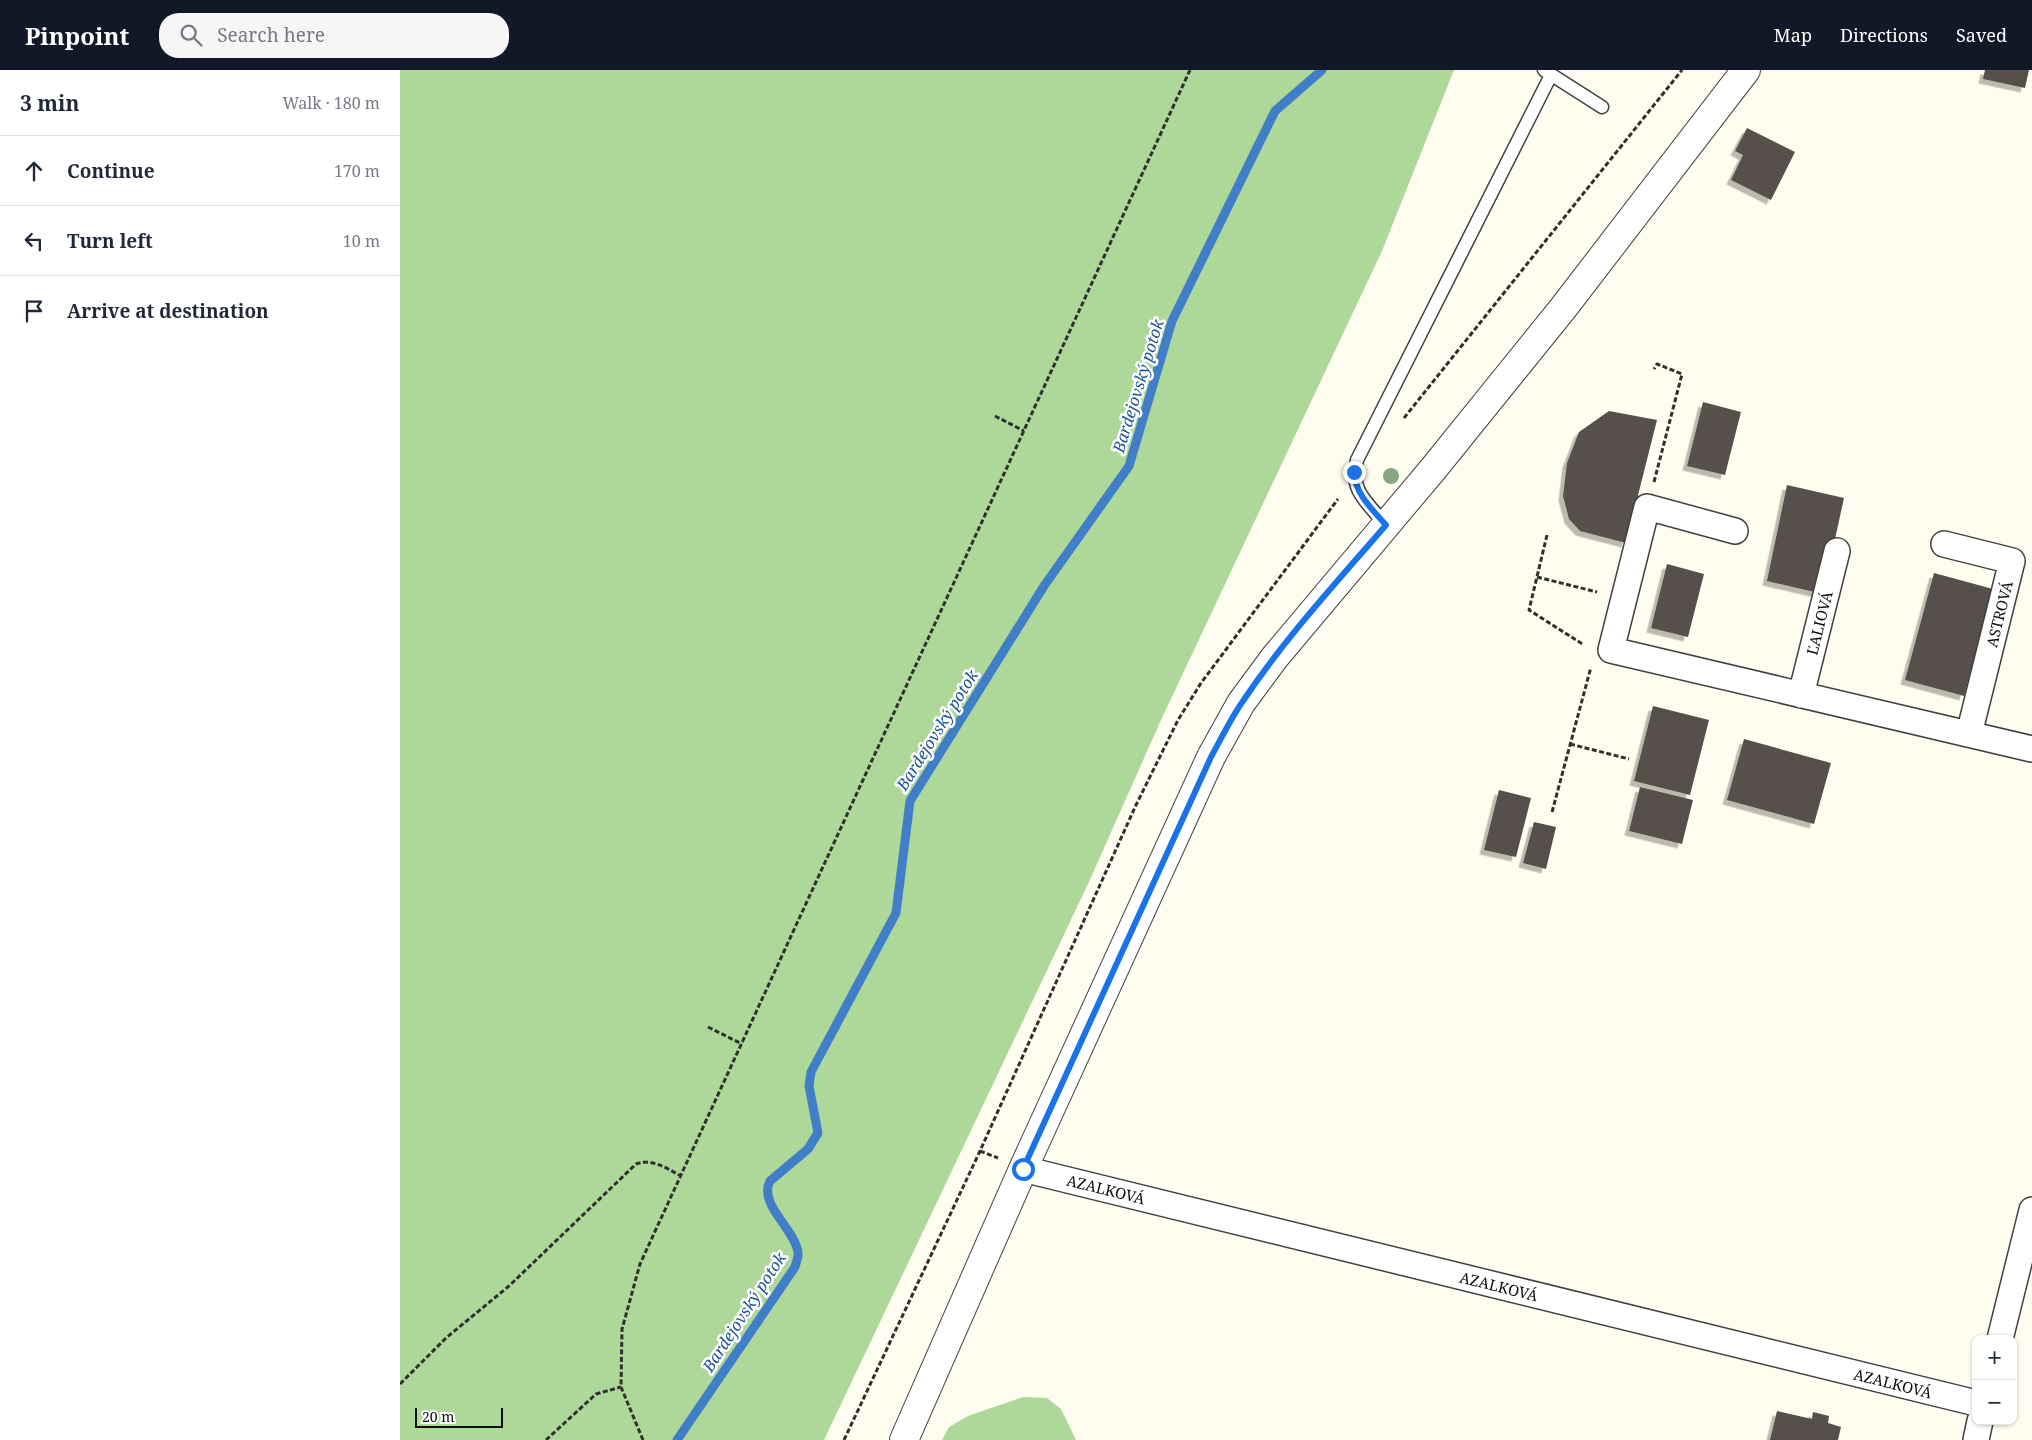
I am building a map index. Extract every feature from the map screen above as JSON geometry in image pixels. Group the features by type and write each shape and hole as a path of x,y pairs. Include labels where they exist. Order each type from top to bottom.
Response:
{"street":[{"path":"904,1440 1023,1169 1211,757 1242,703 1275,657 1434,468 1564,307 1746,70"},
{"path":"1735,531 1648,507 1611,650 2032,749"},
{"name":"ASTROVÁ","path":"1944,544 2012,561 1970,734"},
{"name":"ĽALIOVÁ","path":"1801,695 1836,551"},
{"name":"AZALKOVÁ","path":"1023,1169 1972,1402"},
{"path":"2001,1335 2032,1210"},
{"path":"1976,1440 1979,1425"}],"lane":[{"path":"1386,525 1358,492 1354,480 1357,460 1548,72 1602,108"}],"path":[{"path":"642,1440 621,1387 622,1329 640,1264 1190,70"},
{"path":"1648,507 1682,374 1657,364 1654,369"},
{"path":"995,416 1024,431"},
{"path":"1548,535 1529,610 1586,646"},
{"path":"1538,577 1598,592"},
{"path":"1552,812 1592,661"},
{"path":"1570,744 1629,759"},
{"path":"708,1027 742,1044"},
{"path":"980,1151 989,1155"},
{"path":"400,1384 446,1338 509,1286 636,1164 644,1161 652,1162 681,1176"},
{"path":"546,1440 596,1394 621,1387"}],"green space":[{"path":"400,70 1454,70 1382,251 1161,720 1088,884 824,1440 400,1440"},
{"path":"1023,1397 1047,1398 1061,1409 1076,1440 942,1440 949,1427 968,1416"}],"building":[{"path":"1985,70 2029,70 2025,88 1983,79"},
{"path":"1747,128 1795,152 1771,200 1731,180 1743,155 1735,151"},
{"path":"1703,402 1741,412 1725,475 1687,466"},
{"path":"1609,411 1657,420 1626,543 1580,531 1569,519 1563,496 1567,463 1579,432"},
{"path":"1787,485 1844,498 1823,594 1767,581"},
{"path":"1667,564 1704,574 1688,637 1651,628"},
{"path":"1934,573 1993,589 1964,696 1905,680"},
{"path":"1653,706 1709,720 1690,795 1634,781"},
{"path":"1744,739 1831,763 1814,824 1727,800"},
{"path":"1640,787 1693,800 1682,844 1629,831"},
{"path":"1499,790 1531,798 1516,857 1484,850"},
{"path":"1534,822 1556,827 1546,869 1523,863"},
{"path":"1777,1411 1812,1419 1813,1412 1829,1416 1828,1423 1841,1427 1838,1440 1770,1440"}],"waterway":[{"name":"Bardejovský potok","path":"677,1440 795,1267 798,1257 795,1243 769,1198 770,1181 808,1149 818,1133 809,1086 811,1072 896,913 910,801 1044,586 1129,466 1172,321 1275,111 1322,70"}],"route":[{"path":"1023,1169 1211,757 1229,725 1242,703 1275,657 1386,525 1358,492 1354,480 1354,472"}]}
